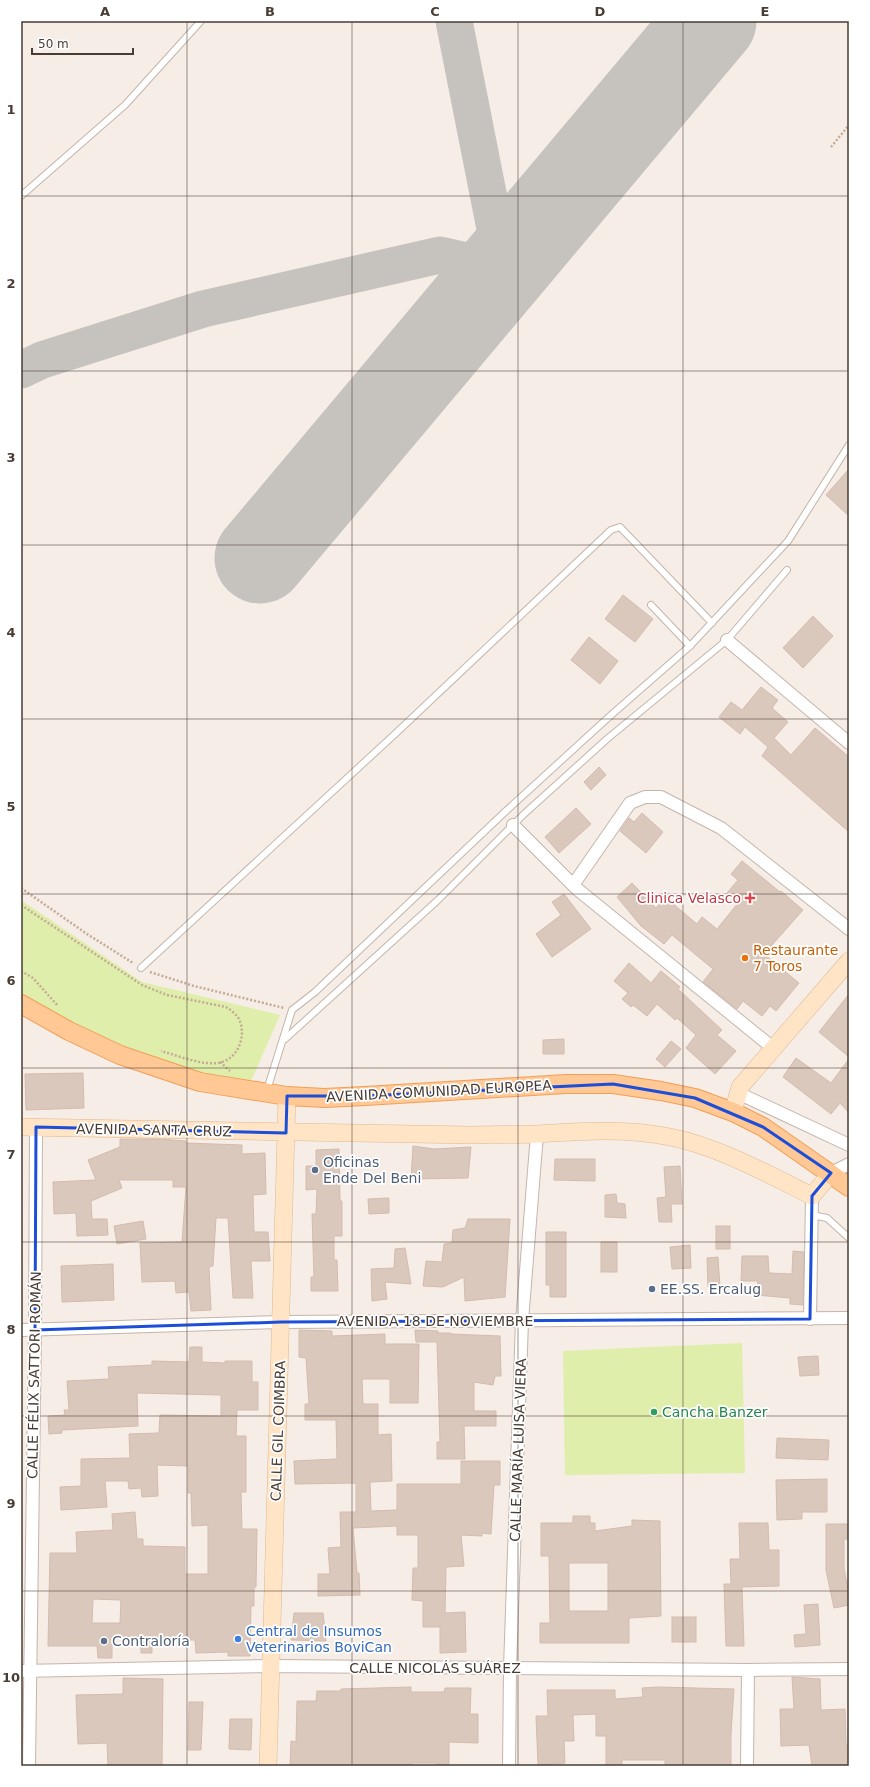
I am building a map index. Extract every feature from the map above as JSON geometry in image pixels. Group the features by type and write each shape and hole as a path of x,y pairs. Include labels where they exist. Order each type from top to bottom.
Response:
{"main road":[{"name":"AVENIDA COMUNIDAD EUROPEA","path":"21,1004 69,1031 120,1055 200,1082 287,1096 325,1098 566,1084 613,1084 695,1098 733,1112 763,1127 849,1186"}],"street":[{"path":"727,640 849,743"},
{"path":"572,885 630,803 645,797 661,797 721,828 849,929"},
{"path":"513,825 572,885 773,1048"},
{"path":"733,1112 740,1087 849,961"},
{"path":"738,1093 849,1144"},
{"name":"CALLE GIL COIMBRA","path":"268,1766 287,1096"},
{"name":"AVENIDA SANTA CRUZ","path":"29,1127 286,1132 537,1134 617,1130 670,1137 702,1146 761,1170 812,1196"},
{"name":"CALLE FÉLIX SATTORI ROMÁN","path":"29,1127 35,1330 25,1670 29,1766"},
{"name":"CALLE MARÍA LUISA VIERA","path":"509,1766 510,1668 522,1321 537,1134"},
{"path":"810,1319 812,1196 831,1173 849,1164"},
{"name":"AVENIDA 18 DE NOVIEMBRE","path":"21,1330 281,1322 849,1318"},
{"name":"CALLE NICOLÁS SUÁREZ","path":"25,1670 271,1666 748,1670 849,1669"},
{"path":"747,1766 748,1670"}],"lane":[{"path":"21,196 125,105 201,21"},
{"path":"267,1092 292,1010 315,992 511,806 690,646 788,540 849,446"},
{"path":"141,968 616,528 620,527 712,623"},
{"path":"284,1039 438,900 513,825 607,739 727,640 787,570"},
{"path":"650,604 690,646"},
{"path":"812,1215 827,1218 849,1238"}],"path":[{"path":"831,147 849,126"},
{"path":"21,905 142,985 167,995 226,1007 239,1019 242,1030 242,1040 239,1048 229,1059 220,1062 208,1063 156,1050"},
{"path":"21,971 34,978 61,1009"}],"highlighted area":[{"path":"613,1084 695,1098 763,1127 831,1173 812,1196 810,1319 281,1322 35,1330 36,1127 286,1133 287,1096 365,1096"}],"green space":[{"path":"21,900 142,982 280,1015 251,1081 202,1076 119,1048 23,997 21,995"},
{"name":"Cancha Banzer","path":"742,1343 745,1473 565,1475 563,1351"}],"building":[{"path":"849,469 849,516 826,495"},
{"path":"623,595 653,619 635,642 605,619"},
{"path":"813,616 833,636 803,668 783,648"},
{"path":"589,637 618,661 600,684 571,660"},
{"path":"761,687 778,700 772,708 788,722 774,738 791,755 815,728 849,757 849,832 762,756 768,747 745,727 740,734 719,717 731,702 742,710"},
{"path":"599,767 606,775 591,790 584,782"},
{"path":"576,808 591,824 559,853 545,837"},
{"path":"642,813 663,832 646,853 620,831 629,818 634,822"},
{"path":"742,861 803,910 764,954 799,983 776,1011 770,1006 762,1016 743,1001 737,1009 703,982 713,969 672,935 664,944 641,926 617,897 632,883 656,908 665,897 697,924 702,917 717,929 738,903 727,893 738,880 731,874"},
{"path":"564,894 591,929 552,957 536,934 561,915 552,902"},
{"path":"629,963 651,983 661,971 680,987 678,989 722,1030 717,1035 736,1051 715,1074 686,1048 696,1035 677,1018 675,1020 657,1004 647,1016 633,1005 631,1007 622,999 628,993 614,981"},
{"path":"849,994 849,1057 819,1032"},
{"path":"564,1039 564,1054 543,1054 543,1040"},
{"path":"671,1041 681,1049 665,1067 656,1059"},
{"path":"796,1058 831,1083 849,1059 849,1113 840,1103 831,1114 783,1077"},
{"path":"83,1073 84,1108 26,1110 25,1074"},
{"path":"120,1139 158,1139 186,1141 186,1143 242,1145 242,1154 265,1153 266,1194 253,1195 254,1232 268,1232 270,1261 251,1261 253,1298 233,1298 228,1218 216,1218 213,1266 209,1267 211,1310 191,1311 189,1292 176,1293 175,1281 142,1282 140,1243 182,1242 186,1187 173,1187 173,1180 119,1180 122,1188 91,1201 92,1219 107,1219 108,1235 77,1236 76,1213 54,1214 53,1182 96,1180 88,1160 120,1147"},
{"path":"413,1146 434,1149 471,1147 468,1178 411,1179"},
{"path":"339,1149 340,1201 342,1201 342,1236 334,1236 334,1260 337,1260 338,1291 311,1291 311,1277 314,1277 312,1214 316,1214 317,1189 306,1190 306,1166 316,1166 316,1150"},
{"path":"555,1159 595,1159 595,1181 554,1180"},
{"path":"680,1166 682,1204 671,1204 672,1222 659,1222 657,1198 666,1197 664,1167"},
{"path":"616,1194 617,1203 625,1204 626,1218 605,1217 605,1195"},
{"path":"389,1198 389,1213 369,1214 368,1199"},
{"path":"468,1219 510,1219 505,1297 465,1301 464,1277 443,1287 423,1286 426,1261 442,1262 444,1244 452,1243 453,1230 465,1228"},
{"path":"143,1221 146,1239 117,1244 114,1226"},
{"path":"716,1226 730,1226 730,1249 716,1249"},
{"path":"546,1232 566,1232 566,1297 550,1297 550,1285 546,1285"},
{"path":"601,1242 617,1242 617,1272 601,1272"},
{"path":"690,1245 691,1268 672,1269 670,1247"},
{"path":"405,1248 411,1284 385,1282 387,1299 372,1301 371,1269 394,1268 395,1249"},
{"path":"793,1251 804,1252 803,1305 790,1304 790,1298 756,1295 758,1281 741,1281 742,1256 768,1256 769,1273 792,1274"},
{"path":"718,1257 720,1287 708,1287 707,1258"},
{"path":"113,1264 114,1300 62,1302 61,1266"},
{"path":"299,1330 332,1331 332,1336 385,1334 385,1344 419,1344 418,1403 390,1403 390,1379 362,1379 363,1404 378,1404 378,1435 391,1434 392,1481 370,1482 371,1511 397,1510 397,1484 461,1484 461,1461 500,1461 500,1485 494,1485 491,1534 482,1533 482,1536 461,1535 464,1566 446,1567 445,1613 465,1612 466,1652 440,1653 440,1627 423,1627 423,1601 412,1600 413,1568 418,1568 418,1535 397,1535 397,1526 353,1528 357,1573 359,1573 360,1595 318,1596 318,1574 330,1574 328,1548 341,1547 340,1512 356,1512 356,1483 295,1484 294,1461 337,1459 336,1420 305,1420 305,1404 309,1404 306,1358 299,1357"},
{"path":"415,1330 438,1331 438,1333 451,1334 500,1336 501,1376 495,1376 493,1385 474,1382 474,1411 496,1411 496,1426 464,1426 465,1459 437,1459 437,1442 440,1442 437,1342 416,1342"},
{"path":"190,1347 202,1347 202,1362 225,1363 225,1361 252,1361 252,1382 258,1382 258,1410 237,1410 236,1436 246,1436 246,1492 241,1492 242,1529 257,1529 256,1587 254,1587 254,1606 251,1606 250,1656 228,1656 228,1652 196,1653 195,1640 152,1640 152,1653 141,1653 141,1637 112,1636 112,1658 98,1658 97,1646 48,1646 50,1553 77,1553 76,1532 113,1530 112,1514 135,1512 137,1539 143,1539 143,1546 185,1547 185,1574 208,1574 208,1525 192,1526 191,1493 188,1493 188,1466 157,1465 158,1496 142,1497 141,1488 129,1489 128,1481 105,1481 107,1507 61,1510 60,1487 81,1486 81,1459 130,1458 129,1434 159,1433 160,1415 221,1416 221,1395 137,1393 138,1426 62,1430 62,1433 49,1434 48,1416 65,1415 64,1410 69,1410 67,1381 109,1379 108,1367 152,1365 152,1361 189,1362","holes":["93,1599 121,1600 120,1623 92,1623"]},
{"path":"818,1356 819,1375 800,1376 798,1357"},
{"path":"777,1438 829,1440 828,1460 776,1458"},
{"path":"827,1479 827,1512 802,1512 802,1519 777,1520 776,1480"},
{"path":"573,1516 590,1516 590,1523 595,1523 595,1531 632,1526 632,1520 660,1521 661,1616 629,1618 629,1643 540,1643 540,1623 550,1623 549,1556 541,1556 541,1523 573,1523","holes":["569,1563 608,1563 608,1611 569,1611"]},
{"path":"739,1523 768,1523 769,1550 779,1550 779,1586 742,1587 744,1646 726,1646 724,1584 731,1584 730,1559 740,1559"},
{"path":"826,1524 849,1524 849,1539 844,1539 844,1569 849,1594 849,1605 834,1608 826,1570"},
{"path":"818,1604 820,1645 795,1647 794,1635 806,1634 804,1605"},
{"path":"294,1613 323,1613 326,1641 291,1640"},
{"path":"672,1617 696,1617 696,1642 672,1642"},
{"path":"792,1677 820,1679 821,1710 845,1709 846,1745 849,1745 849,1766 812,1766 809,1745 781,1746 780,1709 794,1709"},
{"path":"123,1678 163,1679 162,1766 108,1766 107,1743 78,1744 76,1695 123,1694"},
{"path":"411,1687 411,1692 444,1692 445,1688 471,1688 470,1714 478,1714 478,1743 449,1742 449,1766 437,1766 437,1763 412,1763 411,1766 290,1766 291,1741 296,1742 297,1701 316,1701 317,1691"},
{"path":"642,1688 734,1689 731,1734 731,1766 665,1766 665,1760 622,1760 622,1766 606,1766 606,1736 596,1736 596,1714 573,1715 574,1741 564,1741 565,1763 538,1765 536,1716 548,1716 547,1690 615,1690 615,1699 643,1697"},
{"path":"189,1702 203,1702 201,1750 188,1750"},
{"path":"230,1719 252,1719 251,1750 229,1749"}],"taxiway":[{"path":"21,370 42,360 203,309 440,255 503,269 454,21"}],"runway":[{"path":"260,558 711,21"}],"place":[{"name":"Clinica Velasco","path":"750,898"},
{"name":"Restaurante 7 Toros","path":"745,958"},
{"name":"Oficinas Ende Del Beni","path":"315,1170"},
{"name":"EE.SS. Ercalug","path":"652,1289"},
{"name":"Cancha Banzer","path":"654,1412"},
{"name":"Central de Insumos Veterinarios BoviCan","path":"238,1639"},
{"name":"Contraloría","path":"104,1641"}]}
